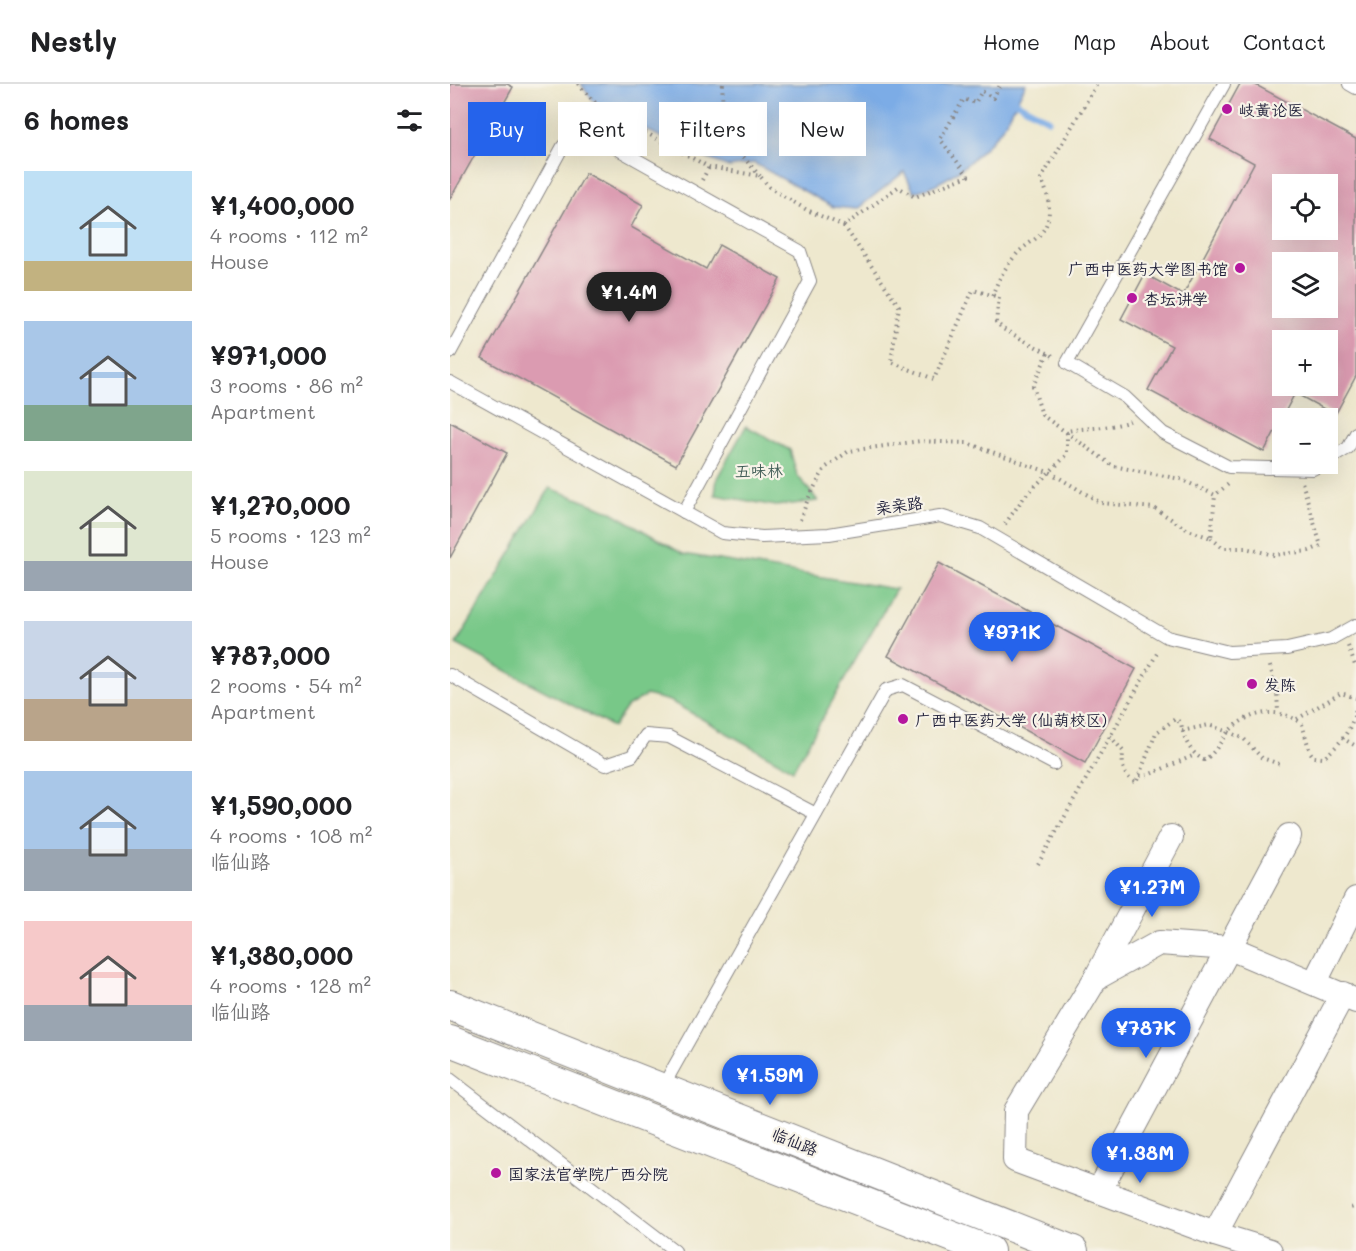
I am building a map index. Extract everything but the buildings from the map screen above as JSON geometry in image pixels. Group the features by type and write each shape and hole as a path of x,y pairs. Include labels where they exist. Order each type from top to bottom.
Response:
{"street":[{"path":"1099,1191 1289,836"},
{"path":"1171,837 1096,978 1016,1111 1015,1160 1215,1234 1270,1251"},
{"path":"1315,982 1356,899"},
{"path":"1096,978 1159,943 1230,948 1350,998 1215,1234"},
{"name":"临仙路","path":"450,1005 1073,1251"},
{"name":"临仙路","path":"450,1041 989,1251"}],"lane":[{"path":"1224,84 1067,363 1125,397 1163,433 1229,467 1272,468"},
{"path":"1349,84 1356,88"},
{"path":"450,353 563,146 598,138 800,250 810,281 684,512"},
{"name":"亲亲路","path":"450,382 722,533 762,537 829,534 940,516 980,528 1167,637 1229,652 1287,649 1331,639 1356,625"},
{"path":"1338,454 1348,448 1356,433"},
{"path":"450,675 605,765 632,756 646,735 669,737 816,814"},
{"path":"661,1089 886,690 903,685 1054,764"},
{"path":"450,1079 675,1251"}],"path":[{"path":"578,84 600,108 709,167 760,176"},
{"path":"723,84 721,109 729,135 760,176 771,188 844,226 899,306 891,362 934,379 973,290 999,297 996,322 1003,329 1067,363"},
{"path":"844,226 898,187 915,196 968,176 940,139 964,99 975,103 982,91 993,98 1001,84"},
{"path":"992,296 1000,276 1014,257 1042,233 1048,218 1049,194 1041,180 1096,84"},
{"path":"1048,352 1033,386 1042,415 1113,466 1180,478 1215,495"},
{"path":"1067,431 1090,427 1113,427 1144,416"},
{"path":"996,537 1025,496 1067,455 1067,431"},
{"path":"795,536 808,499 825,468 849,451 920,441 967,443 1051,473 1101,503 1154,508 1188,530 1210,538 1223,548 1245,548 1274,555 1309,551 1321,546 1299,474"},
{"path":"1210,538 1215,495 1248,467"},
{"path":"1343,632 1356,668"},
{"path":"1038,864 1159,650"},
{"path":"1263,650 1274,673 1278,712"},
{"path":"1296,719 1341,693 1356,698"},
{"path":"1110,736 1123,751 1122,766 1127,778 1136,783 1156,733 1175,719 1181,723 1182,731 1195,755 1204,760 1212,756 1228,732 1245,718 1278,712 1302,724 1310,752 1314,757 1323,758 1335,749 1352,726 1356,707"},
{"path":"1182,731 1209,725 1244,739 1262,758 1282,765"},
{"path":"1342,738 1356,746"},
{"path":"1140,776 1148,775 1195,755"}],"green space":[{"name":"五味林","path":"746,426 790,450 797,475 818,501 776,506 715,495 717,478"},
{"path":"550,488 610,511 683,554 896,589 793,770 670,701 646,695 627,707 613,727 456,644"}],"water":[{"path":"581,84 1026,84 1002,128 980,152 960,169 938,183 914,192 904,172 857,209 833,207 754,163 729,167 701,156 767,156 767,102 659,102 659,136 647,130 647,102 593,101"}],"waterway":[{"path":"1016,102 1049,120"}],"place":[{"name":"岐黄论医","path":"1227,109"},
{"name":"广西中医药大学图书馆","path":"1240,268"},
{"name":"杏坛讲学","path":"1132,298"},
{"name":"发陈","path":"1252,684"},
{"name":"广西中医药大学 (仙葫校区)","path":"903,719"},
{"name":"国家法官学院广西分院","path":"496,1173"}]}
